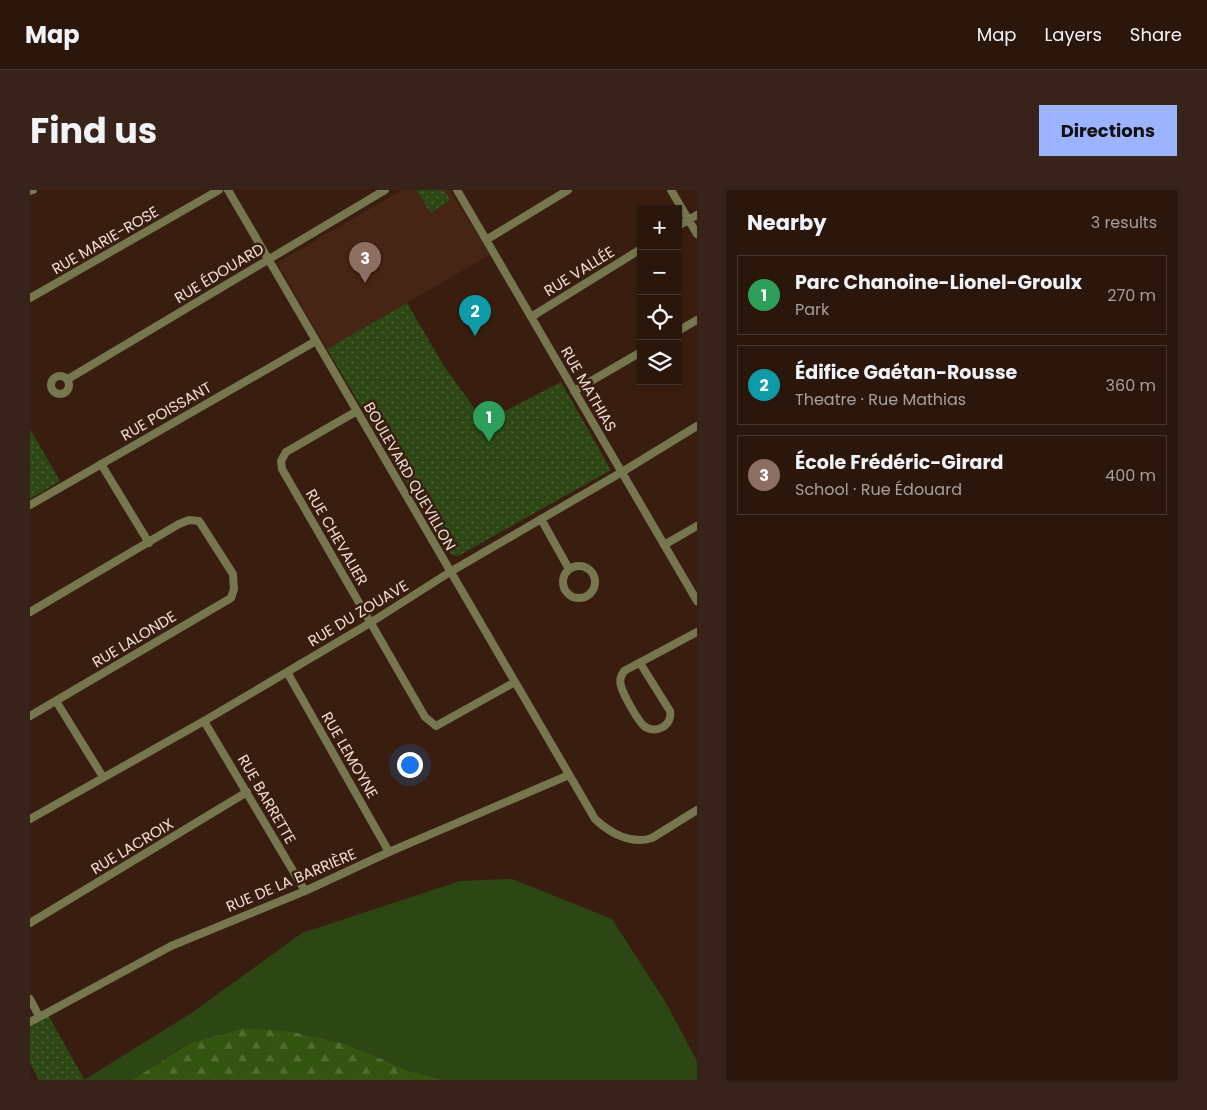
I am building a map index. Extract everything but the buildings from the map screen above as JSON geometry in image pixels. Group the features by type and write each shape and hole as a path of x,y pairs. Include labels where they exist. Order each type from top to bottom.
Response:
{"street":[{"name":"RUE MARIE-ROSE","path":"30,298 219,190"},
{"name":"BOULEVARD QUEVILLON","path":"228,190 595,819 606,829 638,841 652,838 697,810"},
{"name":"RUE ÉDOUARD","path":"68,379 385,190"},
{"name":"RUE MATHIAS","path":"458,190 697,601"},
{"path":"486,240 568,190"},
{"path":"671,190 697,234"},
{"path":"682,224 697,215"},
{"name":"RUE VALLÉE","path":"531,317 639,250"},
{"path":"682,329 697,320"},
{"name":"RUE POISSANT","path":"30,505 316,341"},
{"path":"574,391 637,354"},
{"name":"RUE CHEVALIER","path":"357,411 286,452 281,461 282,470 424,717 436,726 515,682"},
{"name":"RUE DU ZOUAVE","path":"30,819 204,721 370,623 450,572 697,426"},
{"path":"30,612 149,543 101,464"},
{"path":"541,519 569,569"},
{"name":"RUE LALONDE","path":"30,716 231,598 234,589 233,574 198,522 189,520 179,524 149,543"},
{"path":"664,545 697,526"},
{"path":"584,567 592,573 595,582 592,592 588,596 577,598 567,594 564,589 563,578 569,569 584,567"},
{"path":"640,663 670,711 671,716 666,726 660,729 650,729 644,726 621,687 620,680 624,671 697,632"},
{"name":"RUE LEMOYNE","path":"287,672 389,852"},
{"path":"56,701 102,777"},
{"name":"RUE BARRETTE","path":"204,721 305,891"},
{"name":"RUE DE LA BARRIÈRE","path":"30,1022 171,946 305,891 389,852 569,775"},
{"name":"RUE LACROIX","path":"30,922 247,792"},
{"path":"30,999 39,1016"}],"shaded area":[{"path":"402,190 450,190 490,255 327,349 277,263"}],"green space":[{"path":"416,190 444,190 450,200 431,213"},
{"path":"407,303 444,366 475,409 486,414 507,410 561,382 611,470 458,556 452,555 446,550 327,349"},
{"path":"30,429 60,481 30,499"},
{"path":"512,879 612,919 666,1003 697,1061 697,1080 443,1080 409,1071 346,1044 293,1032 187,1044 132,1080 84,1080 193,1012 302,933 460,881"},
{"path":"48,1015 84,1080 39,1080 30,1063 30,1027"},
{"path":"245,1028 293,1032 346,1044 409,1071 443,1080 132,1080 188,1044"}],"place":[{"name":"École Frédéric-Girard","path":"365,283"},
{"name":"Édifice Gaétan-Rousse","path":"475,336"},
{"name":"Parc Chanoine-Lionel-Groulx","path":"489,442"}]}
